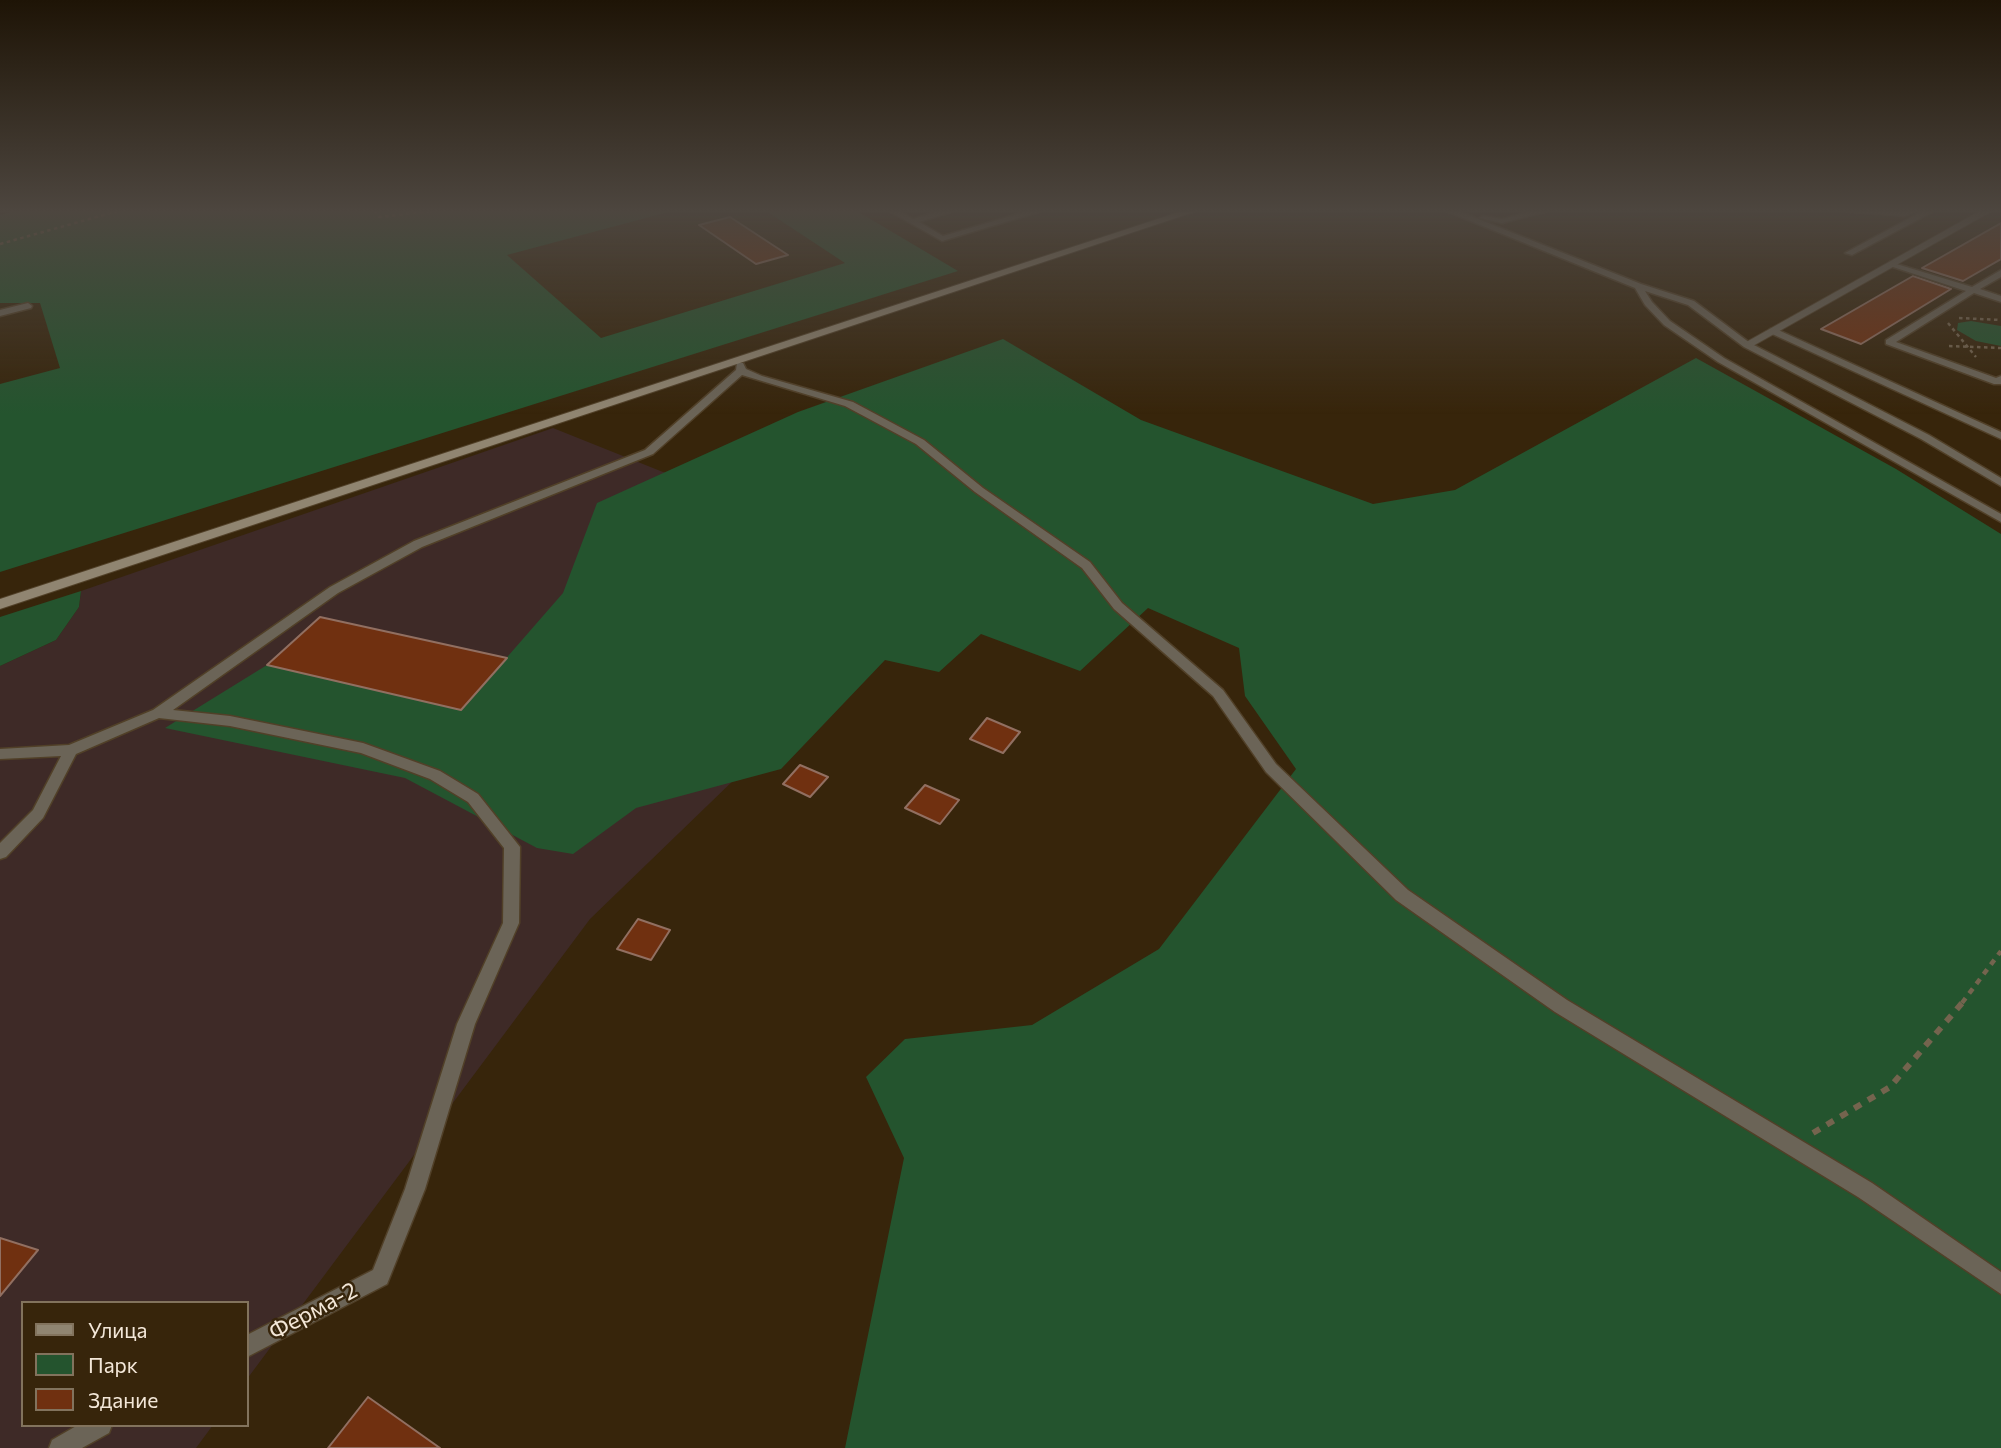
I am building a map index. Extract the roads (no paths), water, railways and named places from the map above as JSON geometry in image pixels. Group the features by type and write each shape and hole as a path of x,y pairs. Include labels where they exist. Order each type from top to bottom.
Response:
{"street":[{"path":"0,604 740,365 994,279"},
{"path":"1747,345 1868,279"}],"lane":[{"path":"1619,279 1692,303 1747,345 1925,437 2001,483"},
{"path":"1939,279 2001,299"},
{"path":"1992,279 1889,342 1999,380"},
{"path":"1638,286 1647,303 1667,323 1721,360 2001,519"},
{"path":"0,313 28,306"},
{"path":"1773,331 2001,436"},
{"path":"0,754 71,750 158,713 334,590 418,544 649,452 740,365 849,404 920,442 979,490 1086,565 1118,606 1218,693 1271,768 1402,895 1562,1006 1865,1189 2001,1284"},
{"name":"Ферма-2","path":"158,713 230,721 363,748 435,775 473,798 512,847 511,923 466,1024 415,1189 380,1277 248,1345"},
{"path":"0,853 38,814 71,750"},
{"path":"61,1448 98,1427"}]}
